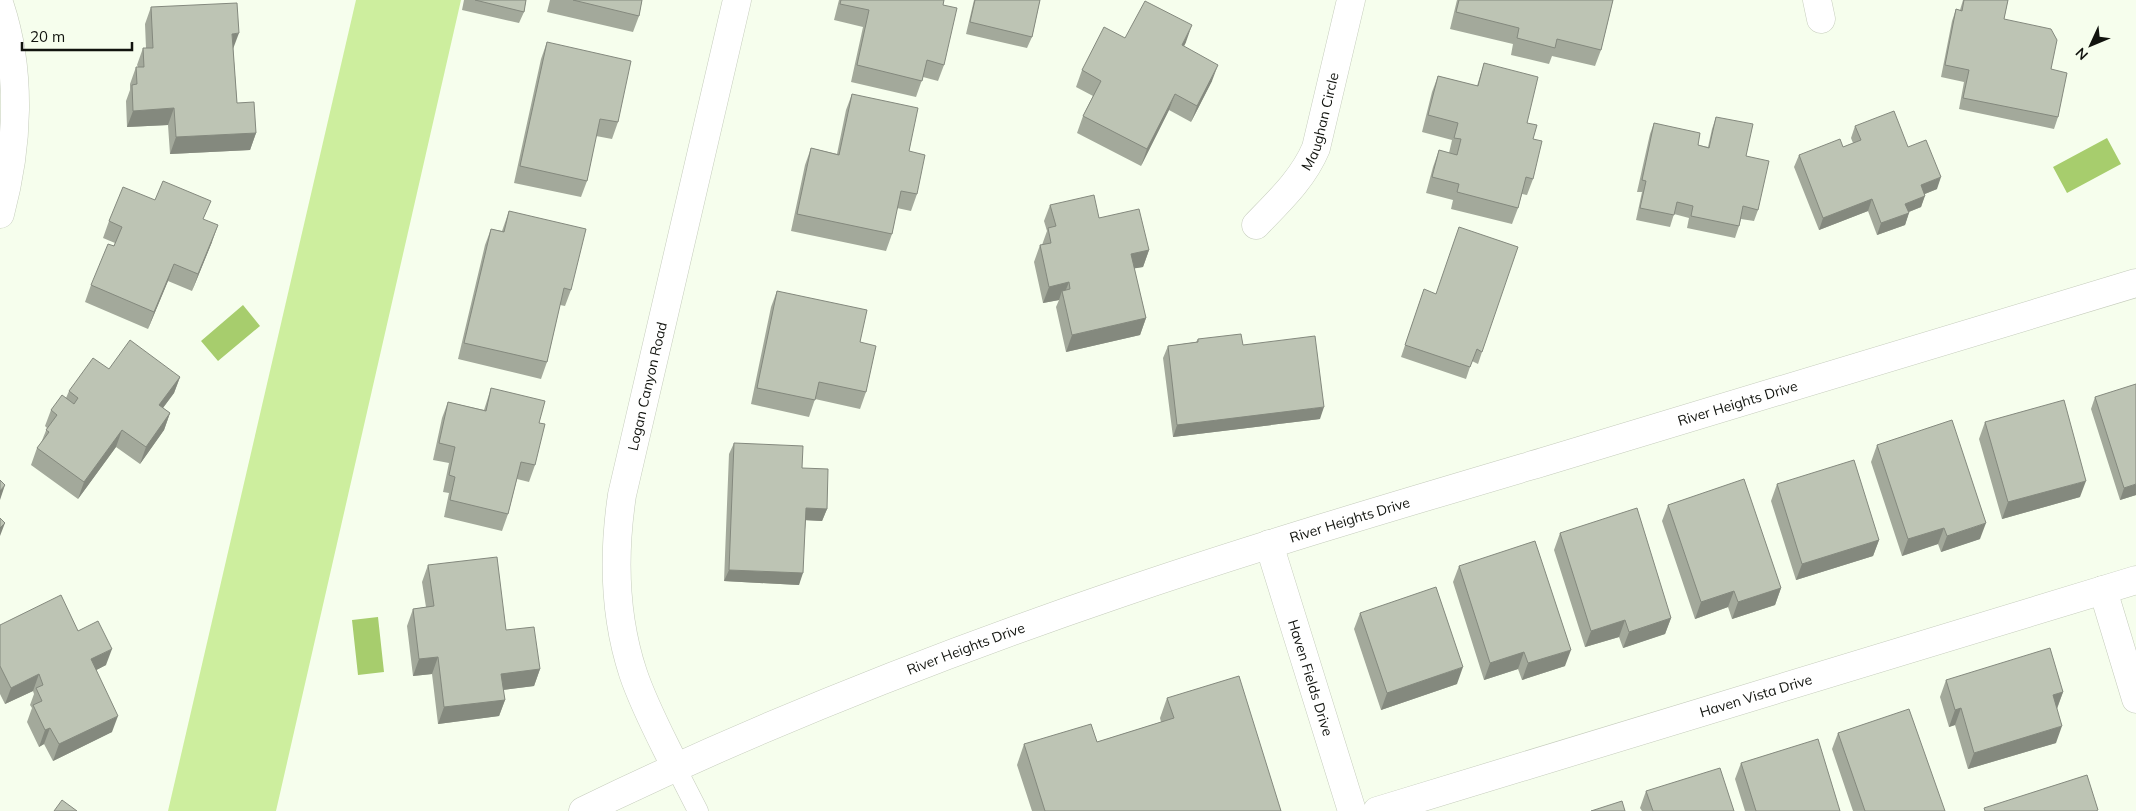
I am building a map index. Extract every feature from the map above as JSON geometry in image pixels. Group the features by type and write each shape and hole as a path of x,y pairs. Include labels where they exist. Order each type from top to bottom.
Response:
{"street":[{"name":"Logan Canyon Road","path":"676,768 634,674 625,645 616,586 618,526 622,495 737,0"},
{"name":"Maughan Circle","path":"1256,225 1294,184 1310,161 1316,148 1351,0"},
{"path":"0,6 8,38 15,91 13,151 8,184 0,214"},
{"name":"River Heights Drive","path":"583,811 823,704 969,647 1116,594 1269,544 2136,283"},
{"name":"Haven Fields Drive","path":"1269,544 1352,811"},
{"name":"Haven Vista Drive","path":"1377,811 2136,580"},
{"path":"2103,590 2136,699"}],"lane":[{"path":"676,768 698,811"}],"shaded area":[{"path":"356,0 461,0 276,811 168,811"},
{"path":"2107,138 2121,164 2067,193 2053,167"},
{"path":"243,305 260,326 218,361 201,341"},
{"path":"378,617 384,672 358,675 352,620"}],"building":[{"path":"475,0 526,0 524,12"},
{"path":"573,0 642,0 639,16"},
{"path":"841,0 944,0 943,5 957,8 944,65 927,60 922,81 857,65 869,10 840,4"},
{"path":"975,0 1040,0 1032,37 970,22"},
{"path":"1459,0 1613,0 1601,50 1557,39 1555,48 1517,38 1519,28 1456,12"},
{"path":"1964,0 2008,0 2004,19 2051,29 2057,40 2051,69 2067,73 2058,117 1963,98 1969,70 1945,65 1956,9 1962,11"},
{"path":"1145,1 1192,25 1182,45 1218,65 1197,106 1175,94 1147,149 1083,116 1101,81 1082,70 1104,27 1125,38"},
{"path":"237,3 239,33 232,34 237,103 254,102 256,133 176,137 174,108 133,111 132,85 137,84 136,67 144,67 143,48 153,48 151,7"},
{"path":"547,42 631,61 618,122 600,119 587,181 520,166"},
{"path":"1484,63 1538,77 1527,123 1537,125 1533,139 1542,141 1533,179 1526,177 1518,208 1457,192 1459,184 1432,177 1439,150 1457,155 1461,139 1454,138 1458,123 1428,115 1438,76 1478,86"},
{"path":"852,94 918,108 909,151 925,155 917,194 901,191 892,234 797,214 811,148 839,155"},
{"path":"1894,111 1908,147 1926,140 1941,177 1921,185 1925,196 1905,204 1909,213 1881,223 1872,199 1823,218 1799,155 1840,139 1843,147 1861,140 1855,126"},
{"path":"1716,117 1753,124 1746,156 1769,161 1758,210 1743,206 1739,226 1691,216 1693,206 1677,202 1674,215 1640,208 1646,181 1642,180 1654,123 1700,133 1698,145 1709,148"},
{"path":"163,181 211,201 203,219 218,225 198,274 174,264 154,312 91,285 108,244 114,246 122,227 109,221 123,187 155,200"},
{"path":"1094,195 1099,218 1139,209 1149,250 1131,254 1146,318 1072,335 1062,291 1070,289 1069,282 1049,287 1040,245 1051,243 1048,228 1056,226 1050,205"},
{"path":"509,211 586,229 571,290 564,288 547,362 464,343 491,229 504,232"},
{"path":"1459,227 1518,247 1482,352 1477,349 1470,367 1405,345 1424,289 1436,294"},
{"path":"777,291 867,310 860,342 876,346 866,392 819,382 815,400 757,388"},
{"path":"1241,334 1243,345 1315,336 1324,407 1177,425 1168,346 1198,342 1198,339"},
{"path":"130,340 180,377 159,405 170,413 146,447 122,430 84,482 37,448 49,432 46,430 57,415 51,410 62,395 74,404 78,398 69,391 93,358 109,369"},
{"path":"2136,384 2136,484 2124,488 2095,397"},
{"path":"491,388 545,401 539,423 545,424 535,465 521,462 508,514 450,500 455,477 449,475 455,447 439,443 448,402 486,411"},
{"path":"2064,400 2086,481 2008,502 1985,422"},
{"path":"1952,420 1986,523 1947,536 1944,528 1908,539 1877,445"},
{"path":"734,443 803,446 802,468 828,469 827,509 806,508 803,573 729,570"},
{"path":"1854,460 1879,540 1802,564 1777,484"},
{"path":"1744,479 1781,588 1738,602 1734,591 1701,602 1668,505"},
{"path":"0,480 5,485 0,491"},
{"path":"1637,508 1671,618 1629,632 1625,620 1591,631 1560,533"},
{"path":"0,518 5,523 0,528"},
{"path":"1535,541 1571,650 1528,663 1524,652 1490,663 1459,566"},
{"path":"497,557 506,630 534,627 540,669 501,674 505,700 444,707 438,657 419,659 413,609 434,606 428,565"},
{"path":"1436,587 1463,667 1387,693 1360,613"},
{"path":"61,595 78,631 98,621 112,649 91,659 118,716 59,744 50,728 45,730 33,705 42,701 36,688 43,685 39,674 11,688 0,666 0,625"},
{"path":"2050,648 2063,692 2053,695 2062,726 1974,753 1961,708 1955,710 1946,680"},
{"path":"1239,676 1281,811 1045,811 1024,744 1091,724 1097,742 1174,718 1167,698"},
{"path":"1909,709 1945,811 1865,811 1838,733"},
{"path":"1818,739 1840,811 1756,811 1741,763"},
{"path":"1720,768 1734,811 1653,811 1646,791"},
{"path":"2087,775 2098,810 2096,811 1985,811 1984,808"},
{"path":"62,800 77,811 54,811"},
{"path":"1622,801 1625,811 1591,811"}]}
